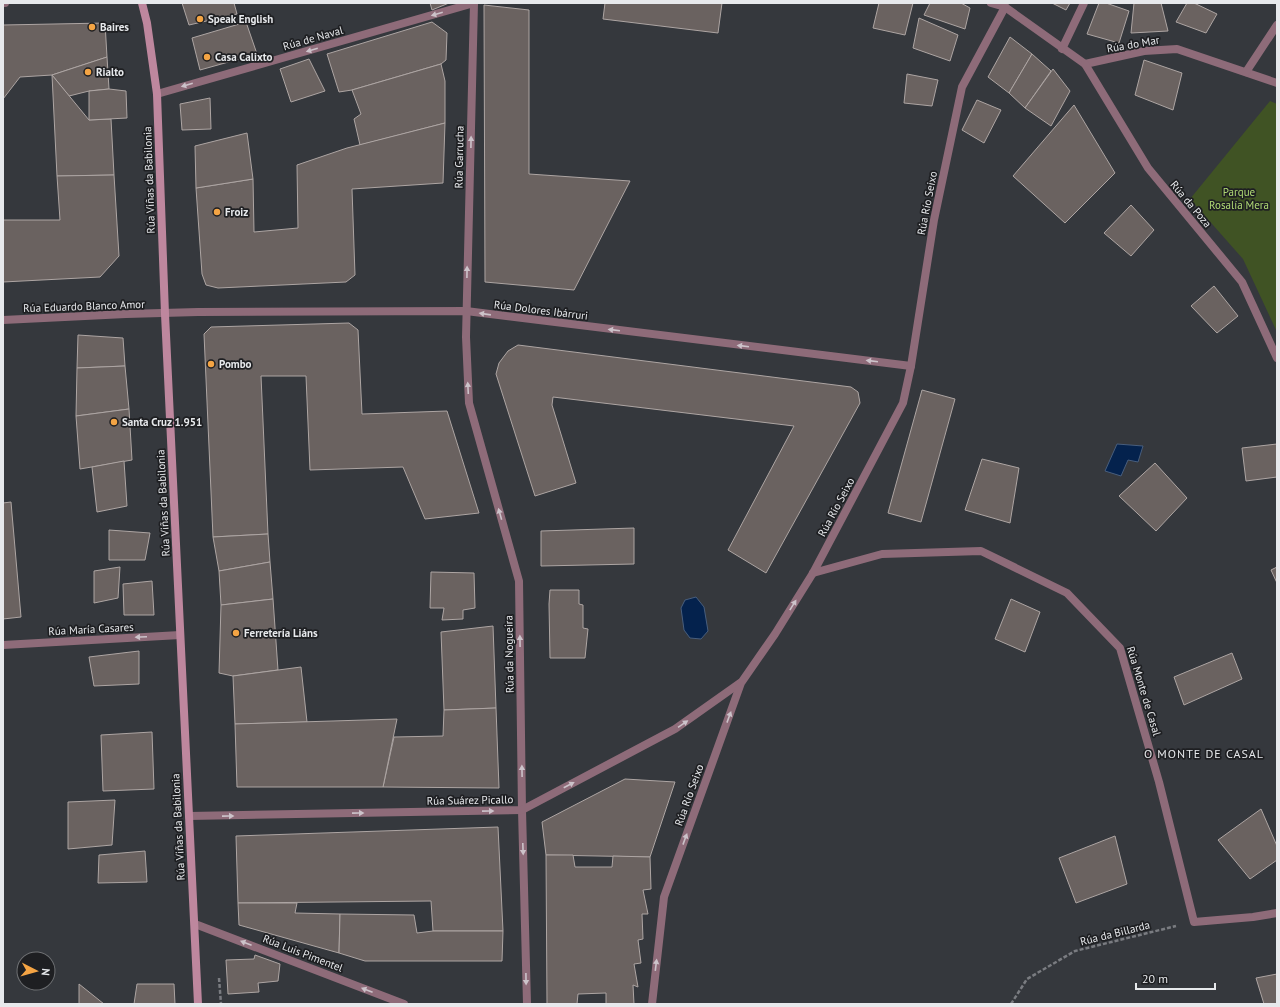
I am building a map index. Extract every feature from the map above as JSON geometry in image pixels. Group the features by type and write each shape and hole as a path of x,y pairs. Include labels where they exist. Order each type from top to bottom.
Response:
{"main road":[{"name":"Rúa Viñas da Babilonia","path":"142,3 147,22 157,94 165,314 198,1004"}],"street":[{"name":"Rúa de Naval","path":"157,94 474,3"},
{"name":"Rúa Garrucha","path":"466,311 474,3"},
{"path":"991,3 1004,5 1062,49 1086,64"},
{"path":"1062,49 1084,3"},
{"name":"Rúa Río Seixo","path":"652,1004 664,897 741,683 775,634 813,573 903,403 911,366 934,220 962,87 1004,5"},
{"path":"1246,72 1277,25"},
{"name":"Rúa do Mar","path":"1086,64 1144,51 1177,49 1277,83"},
{"name":"Rúa da Poza","path":"1086,64 1148,168 1242,282 1277,358"},
{"name":"Rúa Dolores Ibárruri","path":"165,314 466,311 911,366"},
{"name":"Rúa da Nogueira","path":"466,311 469,403 519,581 522,810 527,1004"},
{"name":"Rúa Eduardo Blanco Amor","path":"3,320 126,314 165,314"},
{"name":"Rúa Monte de Casal","path":"813,573 882,554 981,551 1067,593 1120,648 1159,782 1194,922"},
{"name":"Rúa María Casares","path":"3,645 180,635"},
{"name":"Rúa Suárez Picallo","path":"189,816 522,810 675,730 741,683"},
{"path":"1194,922 1253,917 1277,913"},
{"name":"Rúa Luis Pimentel","path":"195,924 404,1004"}],"path":[{"name":"Rúa da Billarda","path":"1012,1004 1026,979 1075,951 1194,922"},
{"path":"219,978 221,1004"}],"green space":[{"name":"Parque Rosalía Mera","path":"1270,101 1277,104 1277,332 1243,259 1190,199"}],"water":[{"path":"1117,444 1143,446 1138,462 1128,460 1121,476 1105,471"},
{"path":"696,597 704,607 708,631 701,639 690,638 684,630 681,608 685,600"}],"building":[{"name":"Speak English","path":"182,3 234,3 237,14 189,25"},
{"path":"430,3 449,3 432,10"},
{"path":"605,3 722,3 718,33 603,19"},
{"path":"879,3 913,3 905,35 873,28"},
{"path":"930,3 961,3 970,8 965,29 924,15"},
{"path":"1052,3 1070,3 1066,10"},
{"path":"1099,3 1106,3 1129,11 1119,43 1087,34"},
{"path":"1134,3 1161,3 1168,31 1131,33"},
{"path":"1187,3 1194,3 1217,14 1206,33 1176,22"},
{"path":"484,5 529,10 529,174 630,181 574,290 485,282"},
{"path":"919,18 958,35 950,61 913,48"},
{"path":"246,22 257,54 200,70 192,38"},
{"path":"432,22 447,33 446,60 441,64 352,90 339,92 327,54"},
{"path":"105,23 107,57 52,75 20,77 3,99 3,25"},
{"path":"1010,37 1032,54 1009,93 988,77"},
{"path":"1032,54 1051,71 1025,108 1009,93"},
{"path":"107,57 109,89 89,91 69,96 52,75"},
{"path":"309,59 325,91 291,102 280,69"},
{"path":"1144,60 1182,73 1173,110 1135,95"},
{"path":"441,64 445,81 445,123 360,145 354,119 361,114 352,90"},
{"path":"1053,69 1070,91 1051,126 1025,108"},
{"path":"907,74 938,80 932,106 904,103"},
{"path":"52,75 89,120 111,119 114,175 57,176"},
{"path":"109,89 126,91 127,118 89,120 89,91"},
{"path":"210,98 211,129 182,130 180,104"},
{"path":"977,100 1001,110 984,143 962,130"},
{"path":"1074,105 1115,173 1065,223 1013,176"},
{"path":"445,123 443,183 352,189 355,275 346,282 218,288 206,285 202,274 196,188 253,179 254,232 298,228 297,165 347,148"},
{"path":"247,133 253,179 196,188 195,146"},
{"path":"114,175 119,256 100,277 3,282 3,220 60,220 57,176"},
{"path":"1131,205 1154,230 1131,256 1104,233"},
{"path":"1214,286 1238,316 1217,333 1191,306"},
{"path":"349,323 358,330 362,414 447,411 479,513 425,519 403,467 310,470 306,376 261,376 268,534 213,537 204,334 211,327"},
{"path":"78,335 123,338 125,366 77,368"},
{"path":"518,345 851,387 858,392 860,403 766,573 728,550 794,426 553,397 552,405 576,483 535,496 496,374 499,363 508,351"},
{"path":"125,366 129,409 76,416 77,368"},
{"path":"922,390 955,399 921,522 888,513"},
{"path":"129,409 132,460 80,469 76,416"},
{"path":"1277,444 1277,477 1246,481 1242,448"},
{"path":"982,459 1019,468 1010,523 965,510"},
{"path":"124,461 127,506 97,512 92,467"},
{"path":"1155,463 1187,498 1156,531 1119,496"},
{"path":"11,502 21,617 3,619 3,503"},
{"path":"634,528 634,564 541,566 541,531"},
{"path":"109,530 150,533 145,560 109,560"},
{"path":"268,534 270,562 219,571 213,537"},
{"path":"270,562 273,599 221,605 219,571"},
{"path":"120,567 118,598 94,603 94,571"},
{"path":"1277,567 1277,583 1271,570"},
{"path":"431,572 474,573 475,608 463,610 463,619 442,620 444,608 430,608"},
{"path":"152,581 154,615 124,615 123,584"},
{"path":"550,590 579,590 579,604 583,605 583,628 588,629 585,658 550,658"},
{"path":"273,599 278,670 233,676 219,673 221,605"},
{"path":"1011,599 1040,612 1025,652 995,639"},
{"path":"493,626 496,708 444,710 441,632"},
{"path":"139,651 139,684 94,686 89,657"},
{"path":"1232,653 1242,679 1184,705 1174,677"},
{"path":"301,667 307,722 235,724 233,676"},
{"path":"496,708 499,788 383,787 394,737 443,736 444,710"},
{"path":"397,719 383,787 237,787 235,724"},
{"path":"152,732 154,789 103,791 101,735"},
{"path":"625,779 675,782 650,857 546,855 542,822"},
{"path":"115,800 112,845 68,849 68,802"},
{"path":"1261,809 1277,846 1277,860 1250,879 1218,840"},
{"path":"498,827 503,931 433,931 431,901 238,903 236,836"},
{"path":"1115,836 1127,884 1076,903 1059,858"},
{"path":"145,851 147,882 98,883 99,855"},
{"path":"546,855 573,855 575,867 612,867 613,856 650,857 651,889 643,890 648,914 642,914 643,939 638,940 641,963 634,964 638,987 633,985 634,1004 606,1004 606,993 578,994 577,1004 547,1004"},
{"path":"238,903 297,903 295,913 340,914 339,953 239,925"},
{"path":"340,914 414,915 417,933 433,931 503,931 502,961 365,961 339,953"},
{"path":"255,955 280,964 278,981 258,983 259,992 228,994 226,960 254,959"},
{"path":"1277,974 1277,1004 1264,1004 1256,978"},
{"path":"79,984 104,1004 79,1004"},
{"path":"137,984 174,984 175,1004 134,1004"}],"place":[{"name":"Speak English","path":"200,19"},
{"name":"Baires","path":"92,27"},
{"name":"Casa Calixto","path":"207,57"},
{"name":"Rialto","path":"88,72"},
{"name":"Froiz","path":"217,212"},
{"name":"Pombo","path":"211,364"},
{"name":"Santa Cruz 1.951","path":"114,422"},
{"name":"Ferretería Liáns","path":"236,633"}],"district":[{"name":"O MONTE DE CASAL","path":"1204,753"}]}
